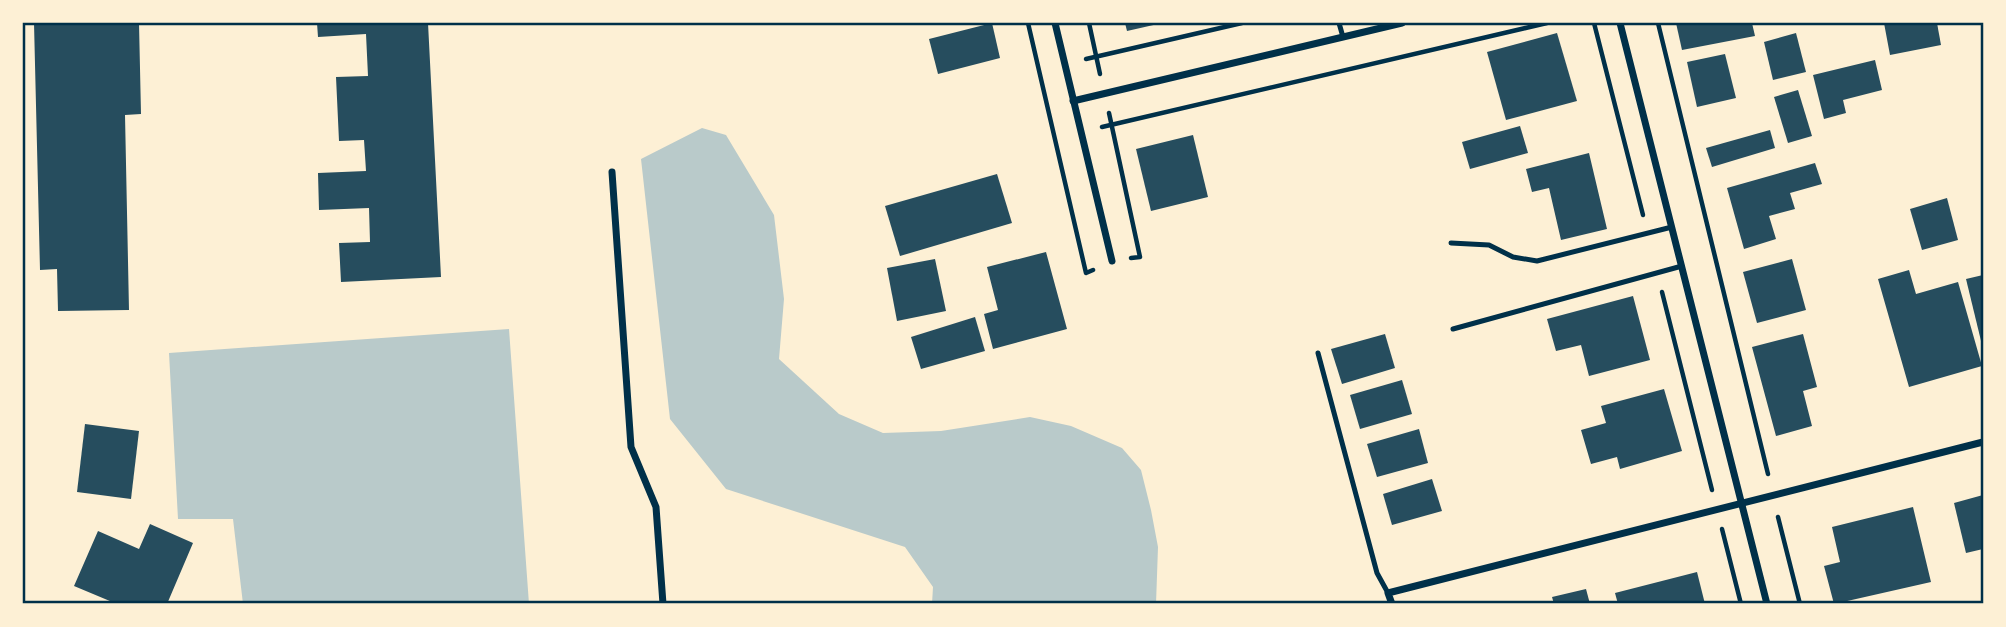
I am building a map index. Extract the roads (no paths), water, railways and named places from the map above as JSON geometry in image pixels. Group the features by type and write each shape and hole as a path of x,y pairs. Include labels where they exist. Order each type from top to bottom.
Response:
{"street":[{"path":"1055,23 1112,261"},
{"path":"1073,101 1402,23"},
{"path":"1620,23 1767,604"},
{"path":"612,172 631,447 656,507 663,604"},
{"path":"1392,604 1388,593 1742,506 1983,442"}],"lane":[{"path":"1339,23 1343,37"},
{"path":"1451,243 1489,245 1513,257 1537,261 1672,227"},
{"path":"1452,329 1682,265"},
{"path":"1318,353 1377,573 1388,593"}]}
